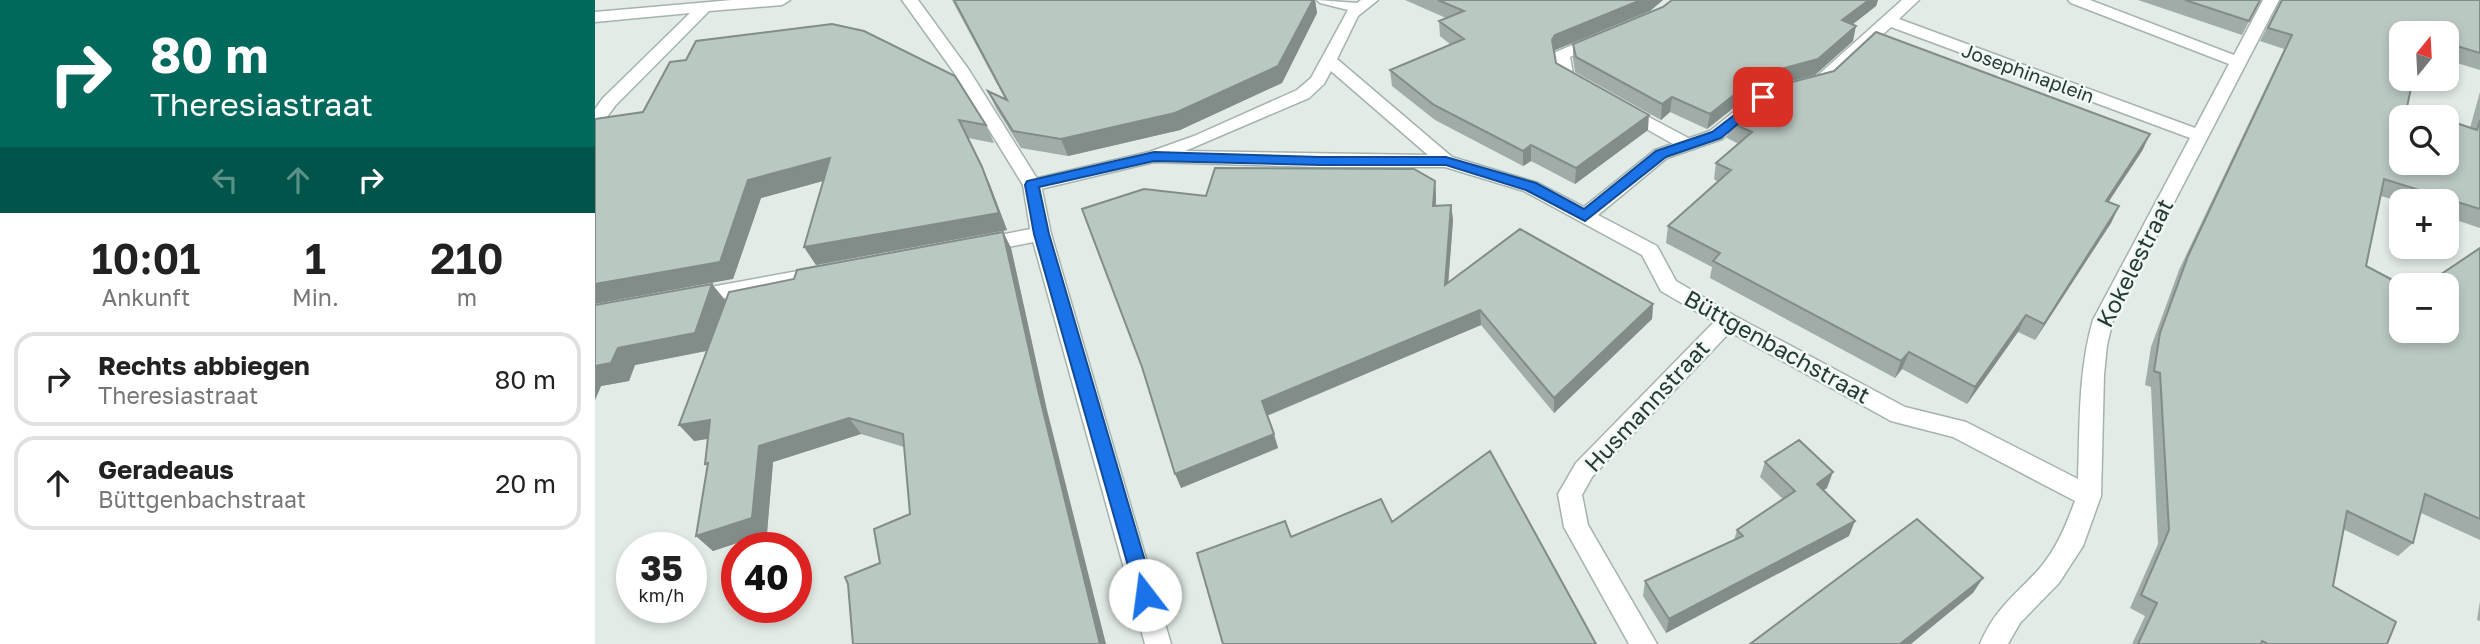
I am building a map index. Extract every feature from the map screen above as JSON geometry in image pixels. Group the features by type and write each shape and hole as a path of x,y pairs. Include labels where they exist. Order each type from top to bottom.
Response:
{"street":[{"path":"595,17 782,0"},
{"path":"910,0 961,71 1032,185 1041,234 1158,644"},
{"path":"1325,0 1364,4"},
{"path":"1787,90 1822,81 1911,0"},
{"path":"2076,0 2239,62"},
{"name":"Kokelestraat","path":"1993,644 2011,614 2056,565 2074,538 2089,496 2093,375 2096,345 2103,320 2271,0"},
{"path":"1032,185 1154,156 1200,140 1303,94 1314,86 1346,23 1364,4"},
{"path":"595,121 609,102 704,8"},
{"name":"Josephinaplein","path":"1887,20 2200,136"},
{"path":"1612,33 1562,55 1565,76 1688,145"},
{"name":"Büttgenbachstraat","path":"1329,61 1446,161"},
{"path":"1585,216 1661,154 1716,135 1763,97"},
{"name":"Büttgenbachstraat","path":"1154,156 1320,161 1446,161 1531,187 1650,251 1668,286 1728,321 1899,415 1958,429 2089,496"},
{"path":"960,249 1041,234"},
{"path":"676,300 838,271"},
{"name":"Husmannstraat","path":"1644,644 1576,527 1570,494 1584,470 1728,321"}],"building":[{"path":"954,0 1313,0 1278,66 1175,113 1061,139 1013,131 988,91 1007,100"},
{"path":"1438,0 1641,0 1555,35 1552,40 1556,63 1649,115 1576,168 1531,145 1523,151 1434,105 1390,70 1464,39 1439,21 1464,11"},
{"path":"1672,0 1869,0 1842,20 1856,26 1818,59 1759,75 1710,114 1672,97 1662,104 1576,57 1573,44 1663,7"},
{"path":"2185,0 2260,0 2249,21"},
{"path":"2282,0 2480,0 2480,53 2459,47 2459,21 2389,21 2389,91 2410,91 2407,105 2389,105 2389,175 2459,175 2459,124 2477,130 2480,120 2480,209 2459,202 2459,189 2416,189 2384,179 2366,266 2389,278 2389,343 2459,343 2459,273 2443,273 2480,248 2480,519 2425,494 2413,543 2347,511 2333,586 2396,622 2387,644 2268,644 2262,641 2261,644 2138,644 2157,603 2141,595 2169,530 2160,373 2154,371 2160,333 2188,256 2292,35 2268,28"},
{"path":"832,24 864,31 955,76 986,125 959,120 982,167 999,213 804,247 830,158 748,180 720,262 595,284 595,119 643,112 670,62 686,60 696,41"},
{"path":"1876,32 2150,134 2106,201 2119,206 2044,324 2026,315 1975,387 1909,352 1901,361 1713,261 1720,253 1668,226 1731,170 1716,163 1752,132 1730,122 1773,87 1834,71"},
{"path":"1215,168 1414,169 1435,181 1433,206 1451,205 1445,285 1520,229 1653,304 1554,398 1480,310 1262,401 1274,434 1175,474 1142,367 1082,209 1144,189 1206,196"},
{"path":"1003,232 1038,390 1100,644 853,644 848,584 845,577 880,563 874,529 910,514 903,434 849,418 759,446 752,518 707,532 697,532 708,463 705,464 710,420 679,425 729,292 794,279 797,270"},
{"path":"712,284 695,333 618,348 611,363 595,366 595,305"},
{"path":"1799,440 1833,472 1817,484 1855,521 1669,619 1645,581 1743,536 1737,530 1795,491 1765,462"},
{"path":"1490,451 1596,644 1223,644 1197,553 1285,521 1291,537 1381,499 1392,522"},
{"path":"1917,519 1983,578 1900,644 1750,644"}],"route":[{"path":"1145,595 1041,234 1032,185 1154,156 1320,161 1446,161 1531,187 1585,216 1661,154 1716,135 1763,97"}]}
